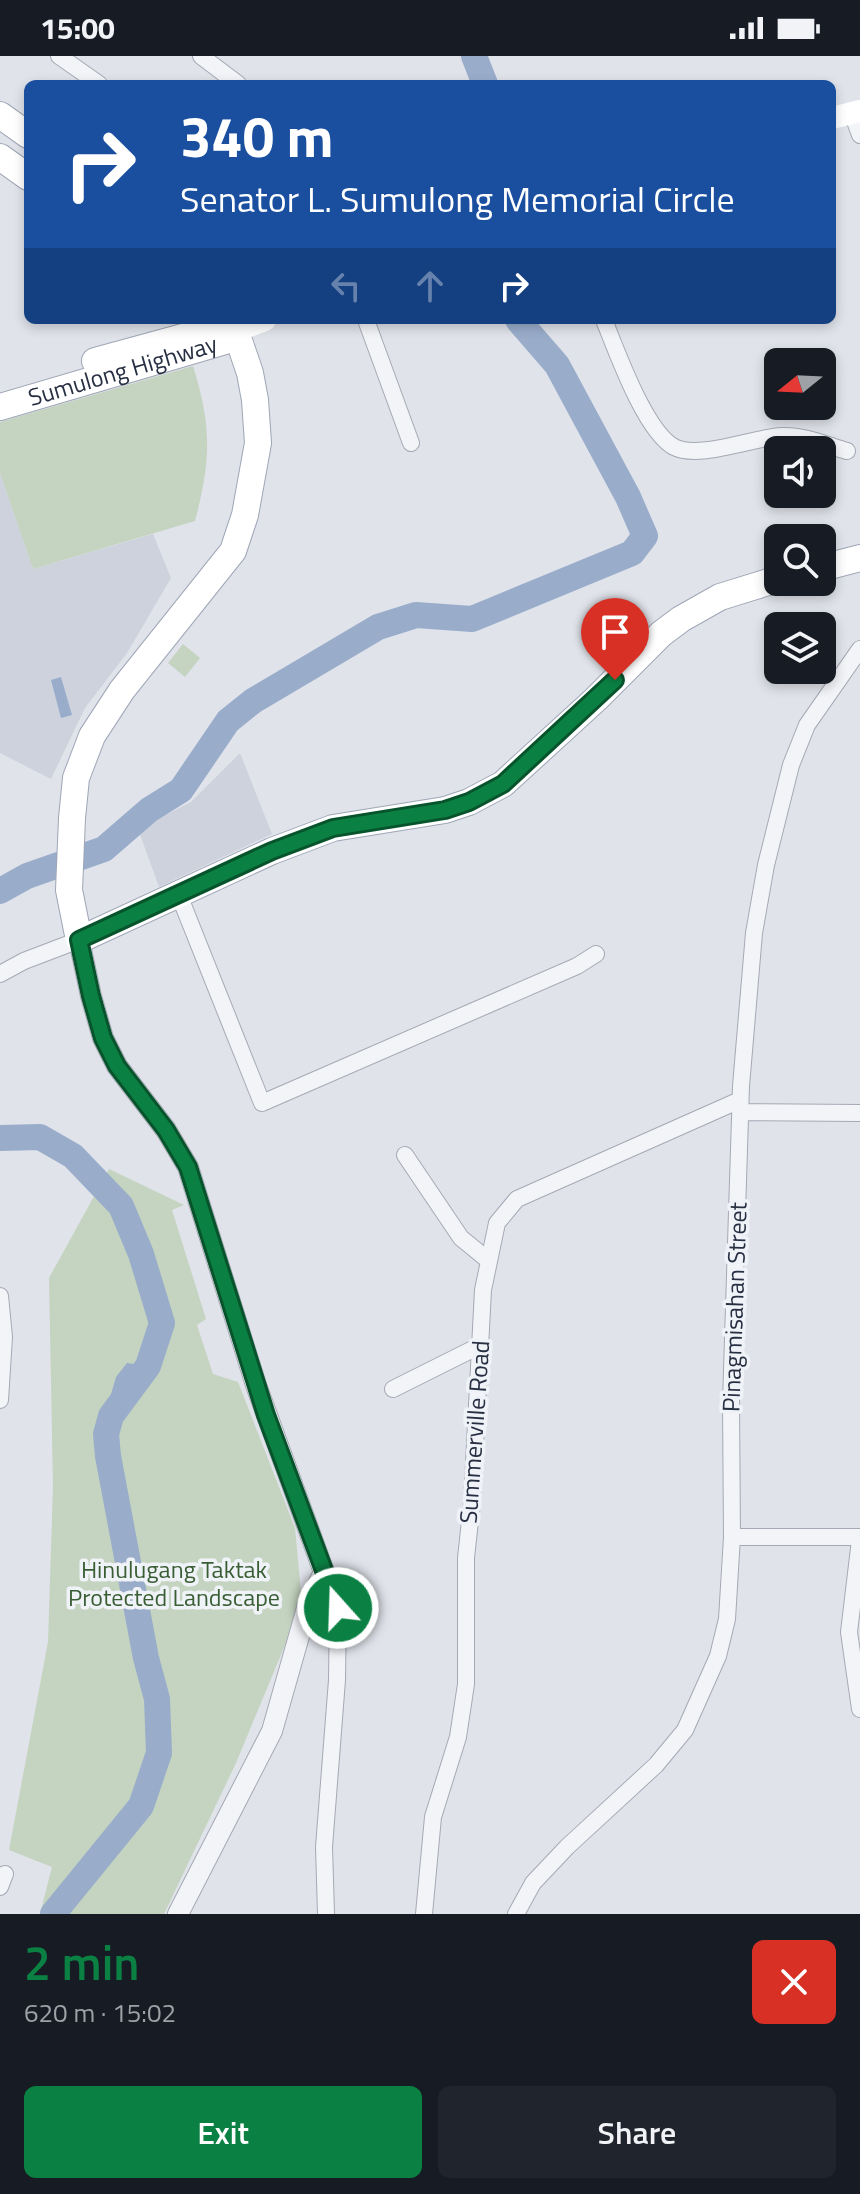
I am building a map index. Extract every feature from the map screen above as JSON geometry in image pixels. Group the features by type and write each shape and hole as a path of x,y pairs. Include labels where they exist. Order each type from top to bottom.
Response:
{"main road":[{"path":"0,115 17,133"},
{"path":"1,157 24,174"},
{"path":"245,324 225,328 245,402 251,478 245,515 233,551 122,690 92,736 76,778 72,818 69,890 79,940 272,851 333,828 437,812 469,802 503,784 671,626 720,597 764,583"},
{"name":"Sumulong Highway","path":"0,390 171,330 225,328"},
{"name":"Sumulong Highway","path":"0,407 225,328"},
{"path":"836,564 860,558"}],"street":[{"path":"59,56 93,80"},
{"path":"201,56 233,80"},
{"path":"848,114 860,135"},
{"path":"367,324 411,443"},
{"path":"606,324 634,392 660,435 677,449 692,451 783,435 814,439 847,451"},
{"name":"Pinagmisahan Street","path":"516,1914 533,1883 567,1847 656,1765 685,1730 718,1656 727,1619 732,1537 731,1402 740,1106 754,933 766,865 791,765 807,725 860,649"},
{"path":"179,895 262,1103 563,972 596,954"},
{"path":"0,974 24,961 79,940 91,996 110,1052 117,1066 166,1130 188,1167 256,1385 338,1608 337,1680 324,1847 326,1914"},
{"path":"740,1106 860,1113"},
{"name":"Summerville Road","path":"424,1914 433,1817 458,1737 466,1684 466,1558 483,1290 497,1223 517,1199 740,1106"},
{"path":"405,1155 461,1238 488,1260"},
{"path":"0,1296 0,1400"},
{"path":"393,1389 481,1345"},
{"path":"732,1537 860,1538 849,1632 860,1709"},
{"path":"178,1914 272,1731 307,1608 324,1572"}],"shaded area":[{"path":"0,473 33,569 153,534 171,578 127,653 85,708 51,779 0,753"},
{"path":"240,753 272,834 159,887 138,829 191,802"}],"green space":[{"path":"193,366 204,407 207,444 204,480 195,521 33,569 0,473 0,422"},
{"path":"183,644 200,658 185,677 168,663"},
{"name":"Hinulugang Taktak Protected Landscape","path":"109,1169 184,1205 172,1210 206,1319 197,1325 213,1374 238,1382 295,1528 302,1604 236,1763 164,1914 40,1914 52,1867 9,1850 48,1642 53,1487 49,1278"}],"water":[{"path":"61,677 72,715 61,718 51,680"},
{"path":"127,1363 148,1366 156,1374 118,1417 108,1456 100,1432 116,1377"}],"waterway":[{"path":"474,56 483,80"},
{"path":"0,891 27,876 104,849 149,810 181,790 228,721 253,701 378,627 416,615 472,619 632,553 645,536 628,497 557,365 521,324"},
{"path":"0,1138 40,1137 73,1156 121,1206 141,1254 162,1323 148,1366 111,1416 106,1434 146,1658 157,1699 159,1753 141,1806 53,1914"}],"route":[{"path":"338,1608 266,1415 188,1167 166,1130 117,1066 103,1038 79,940 272,851 333,828 445,810 469,802 503,784 615,680"}]}
